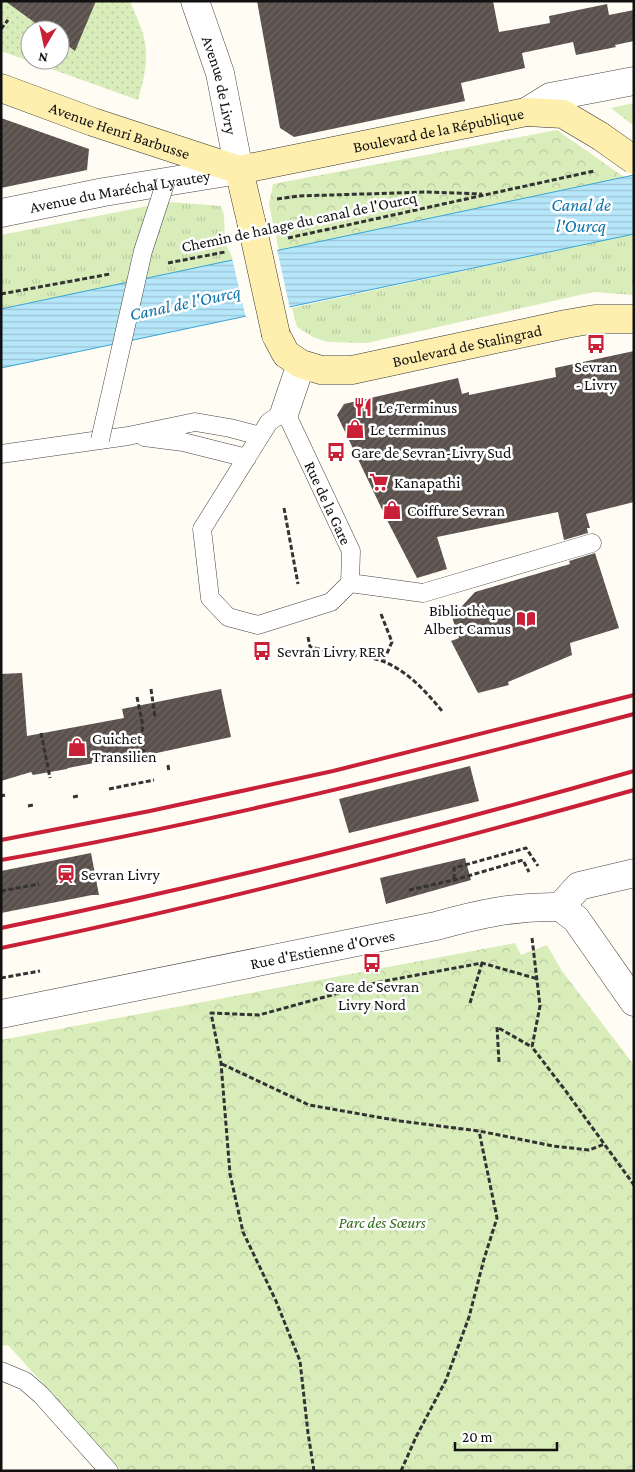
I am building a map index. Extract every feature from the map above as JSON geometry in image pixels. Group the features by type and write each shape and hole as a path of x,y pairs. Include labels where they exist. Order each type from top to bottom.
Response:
{"main road":[{"name":"Avenue Henri Barbusse","path":"1,88 93,122 239,170"},
{"name":"Boulevard de la République","path":"239,170 526,112"},
{"path":"526,112 563,114 600,136 634,160"},
{"path":"239,170 276,335 286,354 302,364"},
{"name":"Boulevard de Stalingrad","path":"302,364 321,370 352,370 595,319 634,319"}],"street":[{"name":"Avenue de Livry","path":"195,1 220,72 239,170"},
{"name":"Boulevard de la République","path":"526,112 550,97 634,81"},
{"name":"Avenue du Maréchal Lyautey","path":"1,213 104,192 239,170"},
{"path":"285,411 302,364"},
{"path":"634,873 580,886 560,907 576,920 634,1002"},
{"name":"Rue d'Estienne d'Orves","path":"1,1014 436,926 484,913 535,906 560,907"}],"lane":[{"path":"100,440 143,251 166,181"},
{"path":"285,411 269,422 202,529 210,598 228,617 258,625 331,602 350,582 422,593 592,543"},
{"name":"Rue de la Gare","path":"285,411 351,550 350,582"},
{"path":"1,454 128,436 195,422 230,428 260,436"},
{"path":"128,436 183,442 247,458"},
{"path":"1,1371 26,1381 41,1395 109,1471"}],"path":[{"path":"1,29 8,20"},
{"name":"Chemin de halage du canal de l'Ourcq","path":"282,239 601,170"},
{"path":"299,196 427,192 490,194"},
{"name":"Chemin de halage du canal de l'Ourcq","path":"160,265 226,252"},
{"path":"1,294 114,274"},
{"path":"381,614 392,642 383,662"},
{"path":"346,655 371,658 408,675 423,688 442,711"},
{"path":"151,689 155,717"},
{"path":"137,697 142,720 144,762"},
{"path":"41,733 50,778"},
{"path":"168,765 169,772"},
{"path":"109,789 154,780"},
{"path":"73,797 78,796"},
{"path":"28,806 33,805"},
{"path":"454,880 454,868 526,848 538,866"},
{"path":"409,890 454,880 523,860 530,872"},
{"path":"1,891 38,884"},
{"path":"532,937 540,1006 532,1047"},
{"path":"314,1471 300,1361 276,1301 243,1232 230,1174 221,1064 211,1013 259,1015 379,982 482,963 538,979"},
{"path":"470,1003 482,963"},
{"path":"1,978 40,971"},
{"path":"499,1062 497,1027 532,1047 634,1185"},
{"path":"221,1064 309,1105 400,1121 479,1131 553,1146 589,1150 605,1144"},
{"path":"401,1471 416,1437 446,1380 469,1317 497,1218 479,1131"}],"green space":[{"path":"1,1 130,1 142,30 146,51 144,76 138,100 54,70 70,70 70,20 20,20 20,58 1,51"},
{"path":"634,103 634,126 611,108"},
{"path":"557,130 624,177 279,251 269,204 273,184"},
{"path":"168,202 221,206 224,215 225,242 234,261 1,309 1,235"},
{"path":"634,234 634,295 593,292 367,343 327,342 313,337 297,327 292,308"},
{"name":"Parc des Sœurs","path":"515,943 521,955 547,945 562,971 634,1065 634,1471 122,1471 8,1345 1,1346 1,1040"}],"water":[{"name":"Canal de l'Ourcq","path":"634,175 634,234 1,368 1,309"}],"pier":[{"path":"277,249 290,309 246,318 232,258"}],"building":[{"path":"5,1 96,1 75,51 70,47 70,20 31,20"},
{"path":"257,1 493,1 499,32 550,23 549,16 607,4 609,15 634,10 634,41 615,45 616,47 576,55 573,42 522,53 525,68 461,83 465,101 294,137 280,128"},
{"path":"1,118 89,149 87,170 1,188"},
{"path":"634,351 634,502 586,514 590,528 587,528 588,533 564,540 558,512 437,537 447,569 417,578 337,415 344,404 458,378 462,394 469,392 469,395 556,377 555,368"},
{"path":"595,553 619,628 570,643 572,655 508,682 509,685 478,693 451,641 459,638 452,617 475,592 570,564 569,561"},
{"path":"22,673 27,736 124,718 122,709 221,689 231,737 152,754 151,752 33,775 31,772 1,781 1,674"},
{"path":"470,766 479,801 349,833 339,799"},
{"path":"91,853 99,895 1,913 1,871"},
{"path":"465,858 471,880 386,904 380,878"}],"railway":[{"path":"1,840 150,811 333,771 634,695"},
{"path":"1,860 240,812 477,755 634,714"},
{"path":"1,928 319,856 477,815 634,771"},
{"path":"1,948 319,875 634,790"}],"place":[{"name":"Sevran - Livry","path":"596,344"},
{"name":"Le Terminus","path":"363,407"},
{"name":"Le terminus","path":"355,429"},
{"name":"Gare de Sevran-Livry Sud","path":"336,452"},
{"name":"Kanapathi","path":"379,482"},
{"name":"Coiffure Sevran","path":"392,510"},
{"name":"Bibliothèque Albert Camus","path":"526,619"},
{"name":"Sevran Livry RER","path":"262,651"},
{"name":"Guichet Transilien","path":"77,747"},
{"name":"Sevran Livry","path":"66,874"},
{"name":"Gare de Sevran Livry Nord","path":"372,963"}]}
